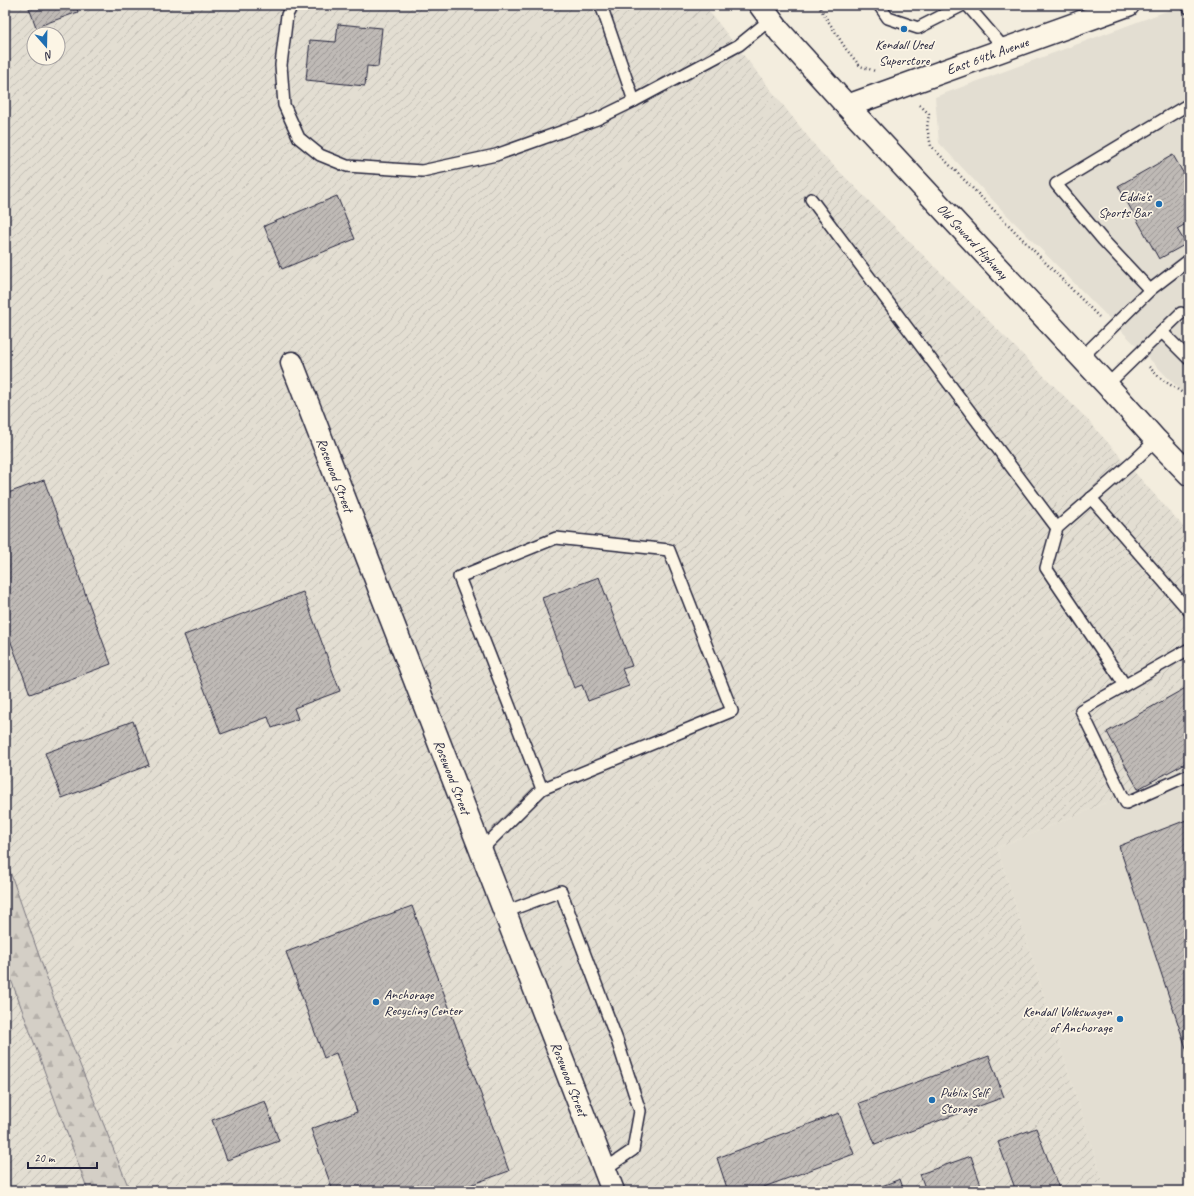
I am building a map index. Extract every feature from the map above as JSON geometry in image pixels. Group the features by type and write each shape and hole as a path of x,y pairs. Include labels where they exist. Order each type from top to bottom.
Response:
{"street":[{"name":"East 64th Avenue","path":"846,106 1128,5"},
{"name":"Old Seward Highway","path":"765,12 780,32 846,106 1189,474"},
{"name":"Rosewood Street","path":"292,363 613,1191"}],"lane":[{"path":"292,5 287,15 281,65 284,105 299,138 320,155 347,166 422,171 496,155 597,119 739,45 765,12"},
{"path":"601,5 634,101"},
{"path":"879,5 888,18 918,28 963,5"},
{"path":"967,5 1005,49"},
{"path":"1150,290 1103,240 1056,184 1189,104"},
{"path":"811,199 1057,528"},
{"path":"1081,358 1150,290 1189,260"},
{"path":"1107,385 1181,312"},
{"path":"1162,332 1189,358"},
{"path":"1125,685 1046,568 1057,528 1156,440"},
{"path":"1091,498 1189,611"},
{"path":"481,850 542,789 732,711 669,550 556,538 460,577 542,789"},
{"path":"1189,649 1081,710 1126,803 1189,776"},
{"path":"505,912 561,891 618,1040 640,1111 634,1150 605,1169"}],"path":[{"path":"818,5 846,49 860,66 877,72"},
{"path":"903,86 929,114 927,128 931,146 1110,328"},
{"path":"1137,356 1160,378 1189,396"}],"shaded area":[{"path":"5,5 704,5 820,152 1083,415 1189,533 1189,768 997,848 1106,1191 5,1191"},
{"path":"1183,5 1189,5 1189,399 1003,211 939,143 935,97"},
{"name":"Kendall Volkswagen of Anchorage","path":"1189,768 1189,1191 1106,1191 997,848"}],"green space":[{"path":"5,857 54,999 130,1191 89,1191 87,1188 5,963"}],"building":[{"path":"28,5 76,5 78,12 36,26"},
{"path":"338,24 382,28 378,67 367,66 365,86 306,80 310,40 336,42"},
{"name":"Eddie's Sports Bar","path":"1173,155 1189,183 1189,222 1177,229 1186,244 1159,259 1118,186"},
{"path":"337,196 355,239 282,269 264,226"},
{"path":"44,480 111,664 30,694 5,626 5,494"},
{"path":"599,577 632,666 622,669 629,686 588,701 582,685 574,688 542,598"},
{"path":"303,592 340,691 294,708 298,719 272,728 268,717 221,734 184,635"},
{"path":"1189,686 1189,761 1138,789 1107,732"},
{"path":"133,721 149,765 62,798 45,753"},
{"path":"1189,819 1189,1057 1119,846"},
{"name":"Anchorage Recycling Center","path":"412,906 509,1171 459,1189 460,1191 333,1191 311,1129 357,1112 336,1053 324,1058 286,952"},
{"name":"Publix Self Storage","path":"989,1056 1004,1097 875,1144 859,1103"},
{"path":"265,1101 279,1141 227,1160 212,1120"},
{"path":"839,1113 854,1154 753,1191 728,1191 717,1158"},
{"name":"Publix Self Storage","path":"1036,1128 1060,1191 1016,1191 998,1142"},
{"name":"Publix Self Storage","path":"971,1156 983,1191 926,1191 920,1174"},
{"path":"900,1179 904,1191 869,1191"}],"place":[{"name":"Kendall Used Superstore","path":"904,29"},
{"name":"Eddie's Sports Bar","path":"1159,204"},
{"name":"Anchorage Recycling Center","path":"376,1002"},
{"name":"Kendall Volkswagen of Anchorage","path":"1120,1019"},
{"name":"Publix Self Storage","path":"932,1100"}]}
